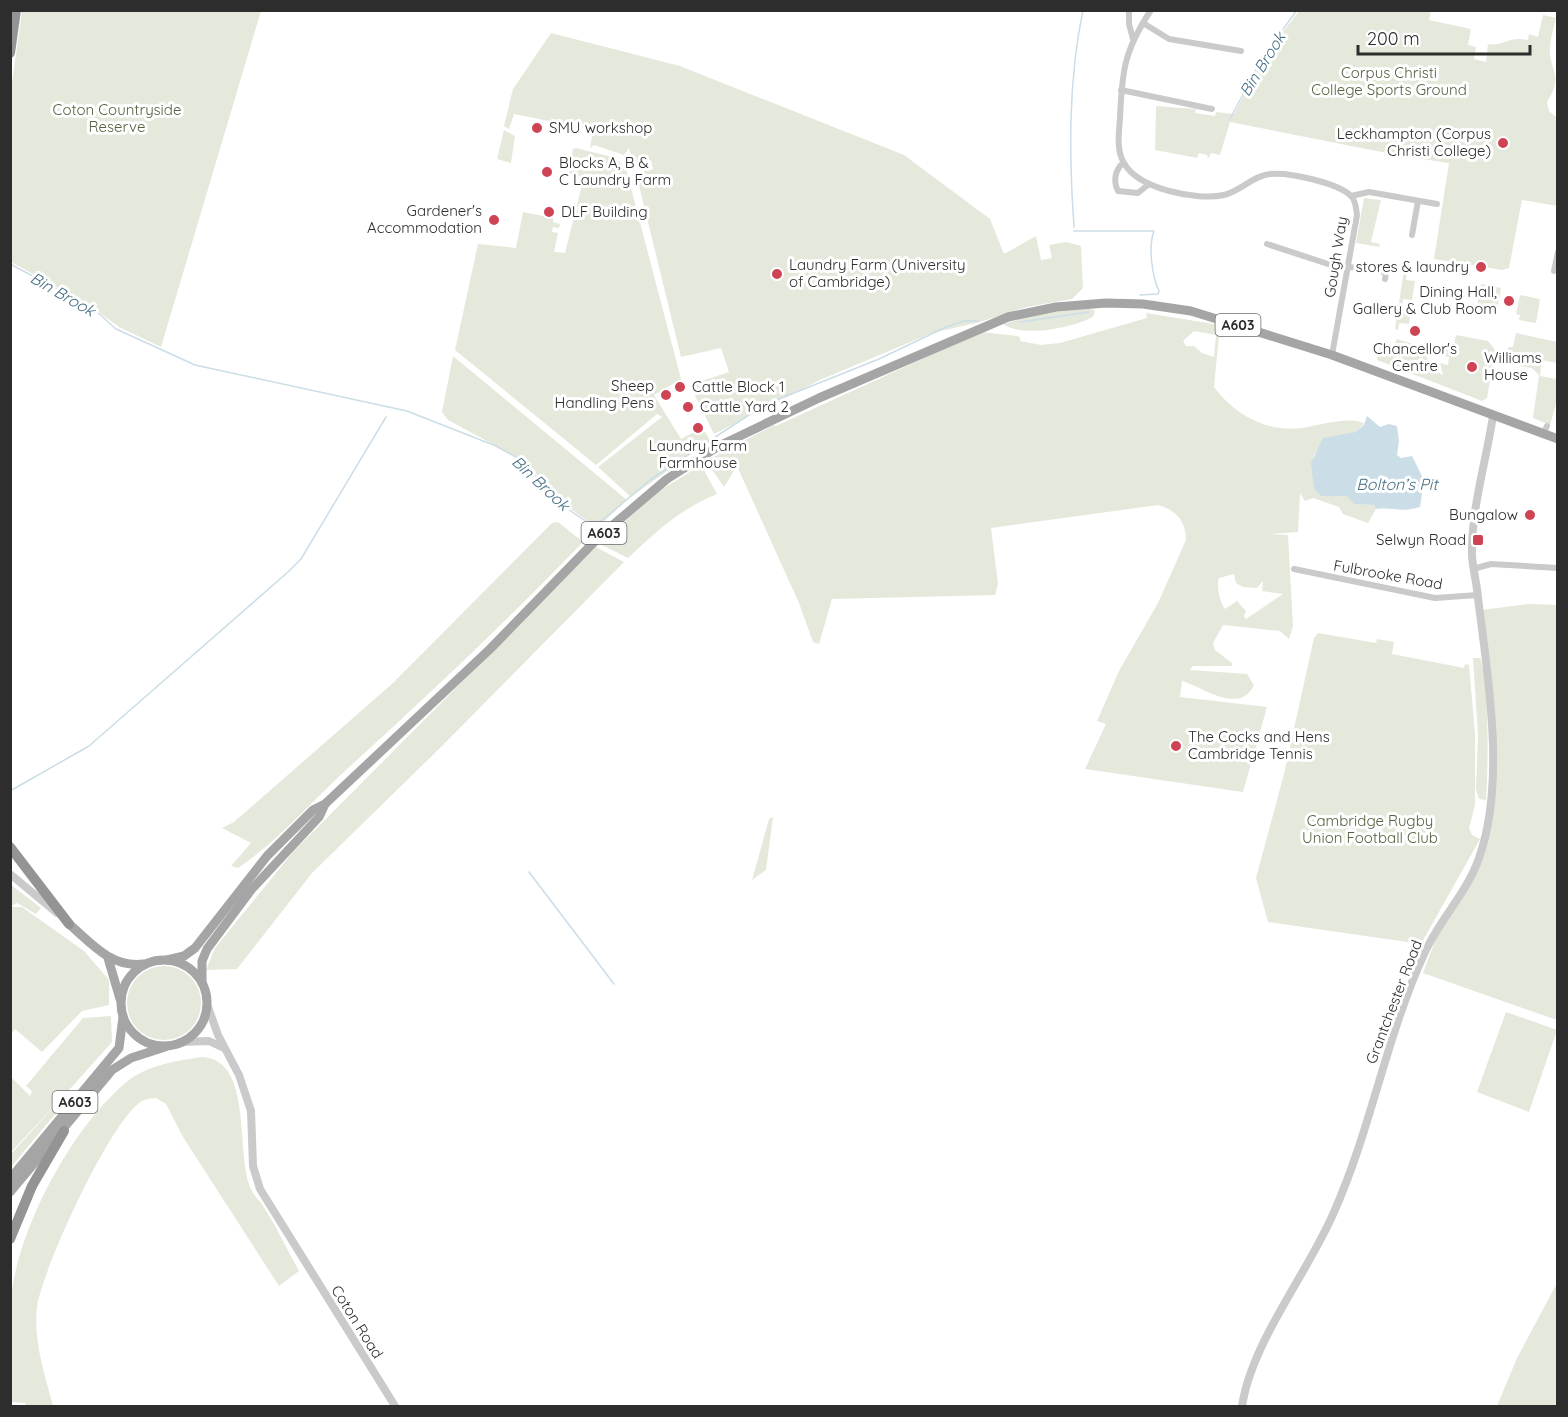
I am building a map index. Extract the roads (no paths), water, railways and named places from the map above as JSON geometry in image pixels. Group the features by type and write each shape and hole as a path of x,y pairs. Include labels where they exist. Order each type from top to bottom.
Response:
{"highway":[{"path":"10,53 16,10"},
{"path":"10,847 69,924"},
{"path":"10,1239 28,1195 64,1131"}],"main road":[{"name":"A603","path":"167,960 184,956 195,948 267,856 313,810 325,804 428,709 634,505 700,457 819,398 994,322 1025,313 1070,306 1143,304 1216,317 1545,430 1557,439"},
{"name":"A603","path":"202,983 202,961 207,949 251,890 319,817 325,804"},
{"path":"69,924 108,958 132,965 167,960 188,967 202,983 207,1004 200,1026 175,1044 159,1045 141,1039 130,1029 123,1017 108,958"},
{"path":"121,1002 129,977 148,963"},
{"name":"A603","path":"10,1179 118,1048 123,1017"},
{"name":"A603","path":"10,1192 118,1065 130,1058 175,1044"}],"street":[{"name":"Gough Way","path":"1129,10 1130,34 1133,39"},
{"name":"Gough Way","path":"1151,10 1133,39 1122,71 1119,139 1123,163 1133,175 1149,184 1200,196 1227,194 1254,178 1278,174 1337,186 1351,196 1356,215 1332,355"},
{"path":"1143,23 1169,39 1242,51"},
{"path":"1121,90 1212,109"},
{"name":"Gough Way","path":"1123,163 1117,169 1115,184 1118,191 1138,193 1149,184"},
{"path":"1351,196 1369,192 1437,204"},
{"path":"1414,231 1418,201"},
{"path":"1267,244 1275,249 1347,268 1386,273"},
{"path":"1554,271 1557,252"},
{"name":"Grantchester Road","path":"1242,1407 1254,1364 1334,1214 1354,1164 1386,1057 1424,952 1470,880 1491,817 1494,782 1490,705 1473,569 1474,517 1490,412"},
{"path":"1473,569 1491,564 1557,568"},
{"name":"Fulbrooke Road","path":"1294,569 1435,598 1478,595"},
{"path":"10,874 69,924"},
{"name":"Coton Road","path":"207,1004 225,1049 239,1075 251,1111 253,1166 260,1189 395,1407"},
{"path":"175,1044 209,1041 225,1049"}],"water":[{"name":"Bolton’s Pit","path":"1367,416 1380,427 1389,424 1397,426 1399,441 1397,455 1401,458 1412,456 1424,480 1420,507 1408,510 1376,509 1374,505 1354,504 1347,496 1321,496 1314,489 1311,463 1323,438 1355,432 1364,425"}],"waterway":[{"path":"1074,227 1071,173 1072,91 1083,10"},
{"name":"Bin Brook","path":"1230,119 1262,58 1297,10"},
{"name":"Bin Brook","path":"1074,231 1154,231 1151,245 1152,261 1154,278 1159,291 1158,294 1140,295"},
{"name":"Bin Brook","path":"10,264 93,308 116,329 195,365 407,411 496,446 521,460 565,507 594,527 650,480 764,405 879,359 946,327 964,321 978,321"},
{"name":"Bin Brook","path":"1020,322 1089,312"},
{"path":"10,791 89,746 288,572 301,559 386,417"},
{"path":"529,872 614,984"}],"place":[{"name":"SMU workshop","path":"537,128"},
{"name":"Leckhampton (Corpus Christi College)","path":"1503,143"},
{"name":"Blocks A, B & C Laundry Farm","path":"547,172"},
{"name":"DLF Building","path":"549,212"},
{"name":"Gardener's Accommodation","path":"494,220"},
{"name":"stores & laundry","path":"1481,267"},
{"name":"Laundry Farm (University of Cambridge)","path":"777,274"},
{"name":"Dining Hall, Gallery & Club Room","path":"1509,301"},
{"name":"Chancellor's Centre","path":"1415,331"},
{"name":"Williams House","path":"1472,367"},
{"name":"Cattle Block 1","path":"680,387"},
{"name":"Sheep Handling Pens","path":"666,395"},
{"name":"Cattle Yard 2","path":"688,407"},
{"name":"Laundry Farm Farmhouse","path":"698,428"},
{"name":"Bungalow","path":"1530,515"},
{"name":"Selwyn Road","path":"1478,540"},
{"name":"The Cocks and Hens Cambridge Tennis","path":"1176,746"}],"park label":[{"name":"Corpus Christi College Sports Ground","path":"1389,82"},
{"name":"Coton Countryside Reserve","path":"117,118"},
{"name":"Cambridge Rugby Union Football Club","path":"1370,830"}]}
